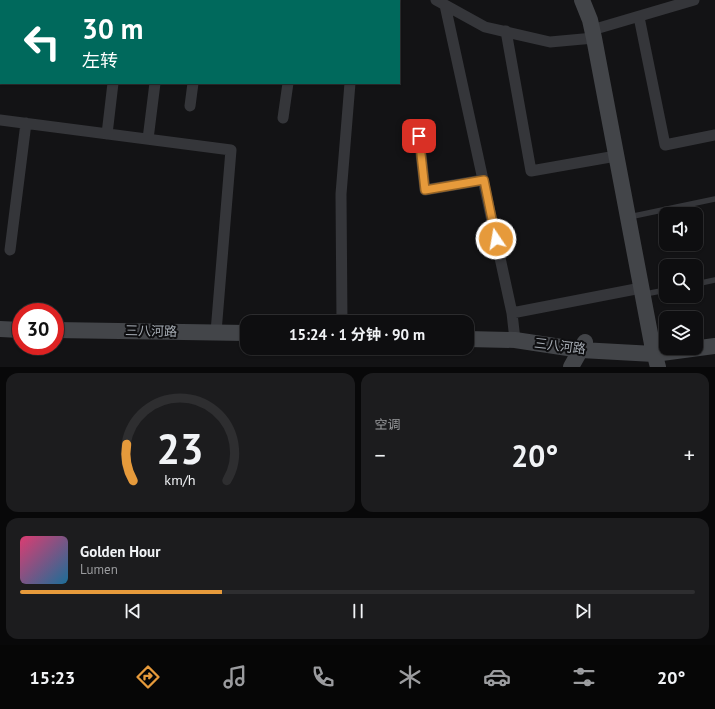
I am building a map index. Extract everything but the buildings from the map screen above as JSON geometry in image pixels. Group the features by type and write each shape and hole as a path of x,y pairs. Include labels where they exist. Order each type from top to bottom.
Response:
{"street":[{"path":"582,0 593,34 642,291 657,352"},
{"path":"440,2 485,27 550,42 593,34 639,17 694,0"},
{"path":"440,2 484,180 512,313 515,336"},
{"path":"639,17 665,145 715,135"},
{"path":"506,31 531,171 616,156"},
{"path":"107,134 113,84"},
{"path":"148,139 155,84"},
{"path":"190,106 193,84"},
{"path":"283,118 288,84"},
{"path":"342,315 341,194 350,84"},
{"path":"0,120 231,150 216,328"},
{"path":"10,250 26,123"},
{"path":"419,136 425,190 484,180"},
{"path":"512,313 642,291"},
{"path":"0,323 12,323"},
{"name":"三八河路","path":"64,324 216,328 240,332"},
{"name":"三八河路","path":"64,330 240,326"},
{"path":"0,329 12,330"},
{"name":"三八河路","path":"474,332 583,346 657,352 715,346"},
{"name":"三八河路","path":"474,339 515,336"},
{"path":"703,338 715,336"},
{"path":"571,367 583,346"}],"lane":[{"path":"628,217 715,199"},
{"path":"703,283 715,280"},
{"path":"642,291 659,290"}],"route":[{"path":"419,136 425,190 484,180 496,239"}]}
